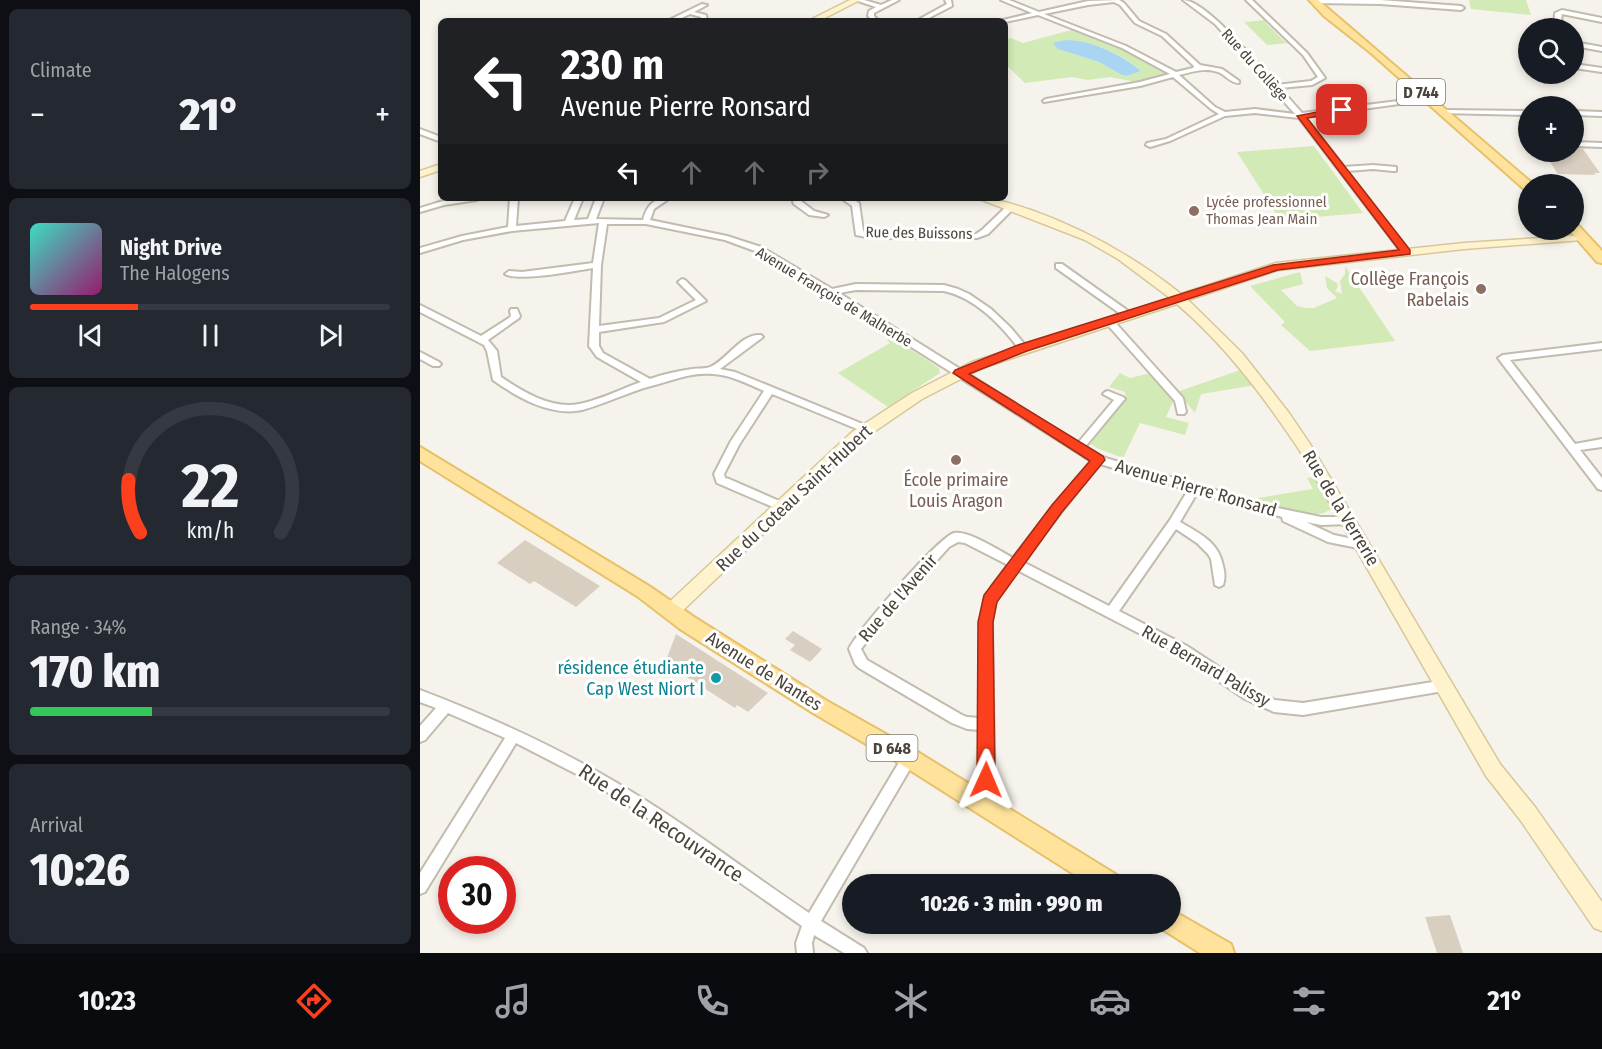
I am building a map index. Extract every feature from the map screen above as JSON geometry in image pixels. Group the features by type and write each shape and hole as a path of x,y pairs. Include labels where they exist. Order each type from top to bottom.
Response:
{"main road":[{"name":"D 744","path":"1314,1 1518,177"},
{"path":"1584,240 1602,259"},
{"name":"Avenue de Nantes","path":"420,453 672,610 687,622 820,707 909,758 1094,874"},
{"path":"1181,928 1222,953"}],"street":[{"path":"819,18 857,0 881,7"},
{"path":"873,18 870,14 896,0"},
{"path":"927,18 948,6 950,4 948,0"},
{"path":"1004,0 1110,40 1175,75 1213,108 1224,114"},
{"path":"1008,20 1115,0 1122,4 1137,22 1164,35 1197,67"},
{"name":"Rue du Collège","path":"1186,0 1217,23 1301,116 1406,252"},
{"path":"1249,0 1298,47 1322,78 1312,83 1275,87"},
{"path":"1314,1 1380,2 1461,8"},
{"path":"676,18 704,5"},
{"path":"689,12 704,16 704,18"},
{"path":"1558,18 1558,14 1562,12 1602,20"},
{"path":"1584,46 1602,50"},
{"path":"1046,101 1140,84 1197,67 1220,70 1237,81"},
{"path":"1584,67 1602,70"},
{"path":"1150,145 1168,140 1224,114 1256,111 1301,116 1428,98"},
{"path":"1444,112 1518,113"},
{"path":"1584,113 1602,114"},
{"path":"420,131 438,139"},
{"path":"1584,144 1602,145"},
{"path":"1343,169 1373,167 1393,169"},
{"path":"420,174 438,168"},
{"path":"420,210 456,201"},
{"path":"512,229 514,201"},
{"path":"569,222 578,201"},
{"path":"591,221 599,201"},
{"path":"646,222 650,208 661,201"},
{"path":"798,201 812,213 824,215"},
{"name":"Rue des Buissons","path":"850,201 856,205 859,233 872,236 977,236 985,232 1010,208"},
{"name":"Rue de la Verrerie","path":"990,201 1092,240 1180,299 1237,356 1280,408 1349,520 1493,770 1528,814 1602,920"},
{"name":"Avenue François de Malherbe","path":"420,251 462,238 512,229 591,221 646,222 727,238 758,249 959,373"},
{"path":"603,221 597,265 594,330 596,351 651,383"},
{"name":"Rue du Coteau Saint-Hubert","path":"672,610 780,506 866,429 917,396 959,373 1023,348 1276,267 1518,240"},
{"path":"508,274 522,275 597,265"},
{"path":"1059,266 1128,315"},
{"path":"594,330 661,320 702,301 682,282"},
{"path":"831,292 856,287 958,290 970,296 1023,348"},
{"path":"420,308 482,340 492,351 496,378 548,406 579,407 685,372 714,369 866,429"},
{"path":"482,340 512,320 516,316 514,311"},
{"path":"1109,321 1180,400 1181,412"},
{"path":"714,369 748,342 758,337"},
{"path":"1602,346 1503,358 1602,486"},
{"path":"420,355 436,364"},
{"name":"Avenue Pierre Ronsard","path":"959,373 1098,460 1273,511 1321,521 1349,520"},
{"path":"770,390 741,434 719,474 724,482 780,506"},
{"path":"1079,448 1120,399 1108,394"},
{"path":"1572,448 1602,443"},
{"path":"977,801 984,791 986,780 987,612 996,589 1098,460"},
{"path":"1112,612 1174,523 1194,489"},
{"path":"1273,511 1332,539 1363,545"},
{"path":"1174,523 1212,548 1220,566 1219,582"},
{"name":"Rue de l'Avenir","path":"986,724 967,723 957,719 863,664 855,650 860,640 880,616 952,538 967,538 1015,564"},
{"name":"Rue Bernard Palissy","path":"1015,564 1194,655 1259,701 1283,708 1303,709 1446,686"},
{"name":"Rue de la Recouvrance","path":"420,696 514,735 583,770 646,808 810,925 859,953"},
{"path":"420,736 446,706"},
{"path":"420,887 514,735"},
{"path":"805,953 804,943 810,925 909,758"}],"green space":[{"path":"1469,0 1526,0 1531,15 1471,9"},
{"path":"1268,21 1265,22 1284,41 1290,43 1267,45 1244,22"},
{"path":"1075,29 1124,50 1167,73 1163,77 1136,82 1110,77 1088,80 1072,77 1025,83 1008,67 1008,39 1023,43","holes":["1066,40 1086,43 1125,59 1141,71 1127,76 1122,75 1099,62 1058,49"]},
{"path":"1314,146 1363,213 1280,220 1237,152"},
{"path":"1345,266 1395,341 1310,351 1281,325 1285,322 1250,286 1300,272 1303,284 1281,290 1297,306 1314,308 1337,298 1327,288 1325,276 1337,283 1338,287 1335,291 1342,294 1340,281 1345,274"},
{"path":"892,337 939,368 940,373 888,407 838,373 890,343 887,340"},
{"path":"1243,369 1256,385 1201,394 1195,413 1177,392"},
{"path":"1120,373 1130,378 1151,373 1174,399 1166,417 1189,423 1185,435 1140,423 1123,458 1090,444 1126,399 1125,392 1109,387"},
{"path":"1315,477 1332,501 1331,509 1323,513 1295,512 1258,498 1313,489 1307,478"}],"water":[{"path":"1066,40 1086,43 1106,50 1125,59 1141,71 1127,76 1122,75 1099,62 1058,49 1053,43"}],"building":[{"path":"1584,150 1600,173 1594,173 1596,175 1558,174 1550,162 1584,162"},
{"path":"525,540 600,586 576,607 534,581 530,584 497,563"},
{"path":"793,631 822,649 810,662 790,650 795,645 785,639"},
{"name":"résidence étudiante Cap West Niort I","path":"676,634 768,693 748,712 737,705 735,708 665,663"},
{"path":"1450,915 1463,953 1437,953 1425,917"}],"place":[{"name":"Lycée professionnel Thomas Jean Main","path":"1194,211"},
{"name":"Collège François Rabelais","path":"1481,289"},
{"name":"École primaire Louis Aragon","path":"956,460"},
{"name":"résidence étudiante Cap West Niort I","path":"716,678"}],"route":[{"path":"986,780 985,663 986,622 990,600 1057,509 1098,460 959,373 977,364 1023,348 1232,283 1245,276 1276,267 1406,252 1301,116 1342,110"}]}
